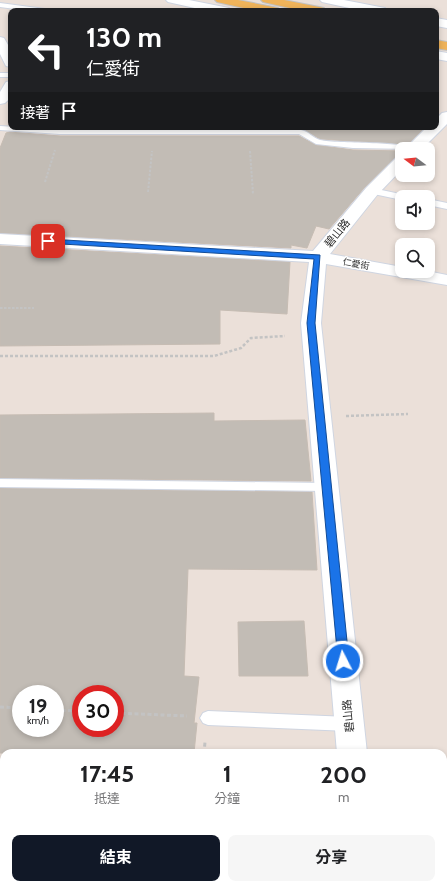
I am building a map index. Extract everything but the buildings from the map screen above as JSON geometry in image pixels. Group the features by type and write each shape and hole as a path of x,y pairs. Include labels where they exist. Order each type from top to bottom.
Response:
{"main road":[{"path":"220,0 259,8"},
{"path":"267,0 306,8"}],"street":[{"path":"172,0 211,8"},
{"path":"326,0 380,7"},
{"path":"0,41 8,57"},
{"path":"419,142 430,130"},
{"name":"碧山路","path":"352,749 311,323 318,257 372,191 395,167"},
{"name":"仁愛街","path":"0,239 318,257 447,280"}],"lane":[{"path":"0,5 22,8"},
{"path":"30,130 60,132 301,132 316,142 352,146 395,146"},
{"path":"372,191 395,196"},
{"path":"435,203 447,206"},
{"path":"0,482 326,487"},
{"path":"208,718 349,724"}],"path":[{"path":"148,192 154,131"},
{"path":"248,131 253,194"},
{"path":"45,182 60,132"},
{"path":"0,308 34,308"},
{"path":"0,356 214,356 241,348 251,338 312,335"},
{"path":"320,417 408,414"},
{"path":"0,707 12,708"},
{"path":"124,713 208,718"}],"route":[{"path":"48,241 318,257 311,323 343,661"}]}
